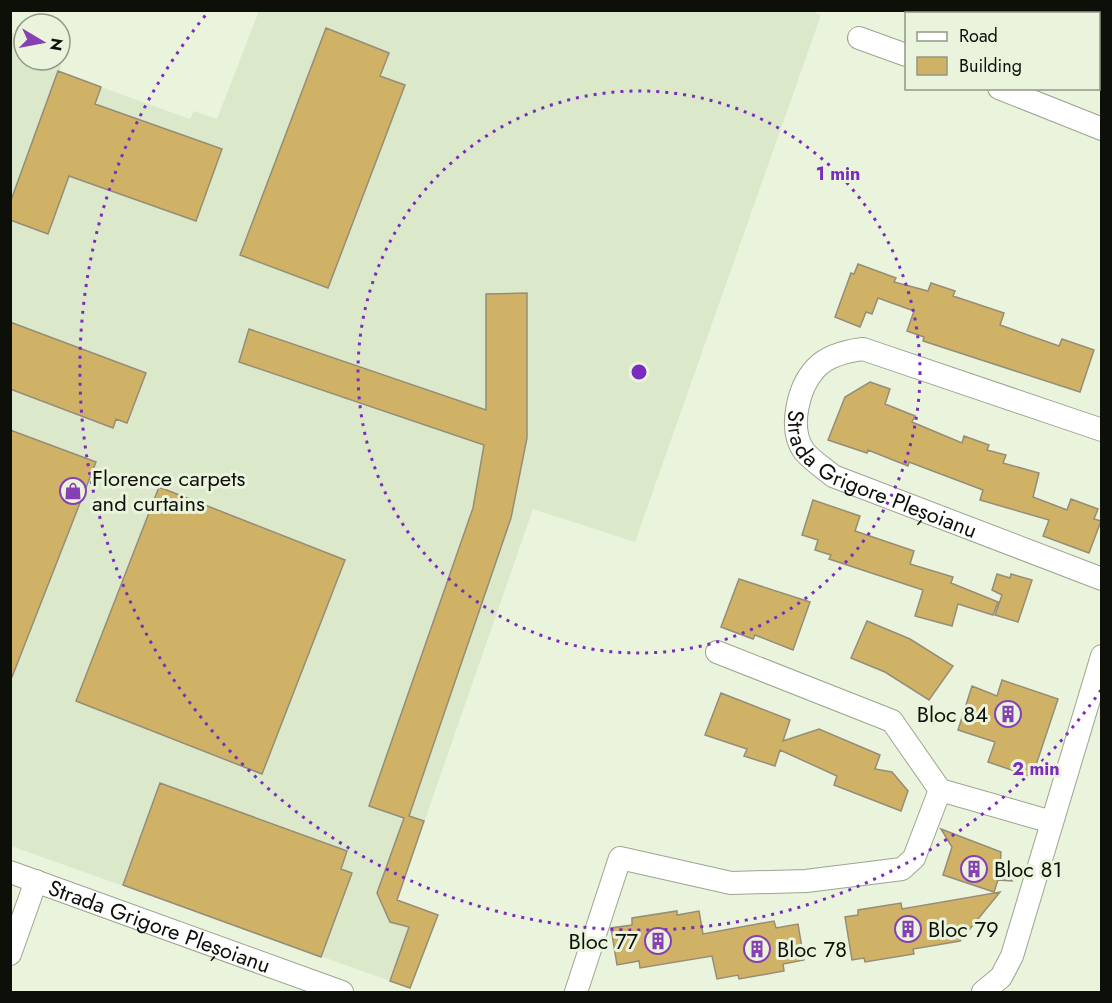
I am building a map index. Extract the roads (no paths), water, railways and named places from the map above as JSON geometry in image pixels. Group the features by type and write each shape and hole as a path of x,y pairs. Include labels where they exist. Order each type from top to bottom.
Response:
{"street":[{"path":"859,38 905,55"},
{"path":"1004,90 1101,129"},
{"name":"Strada Grigore Pleșoianu","path":"1101,430 863,349 843,351 816,368 801,393 795,429 804,451 833,476 1101,579"},
{"path":"717,652 892,721 940,790 1052,822"},
{"path":"983,993 1001,977 1012,956 1101,656"},
{"path":"576,993 620,858 731,883 806,881 902,869 914,858 940,790"},
{"name":"Strada Grigore Pleșoianu","path":"10,872 342,993"},
{"path":"10,954 36,881"}],"place":[{"name":"Florence carpets and curtains","path":"73,491"},
{"name":"Bloc 84","path":"1008,714"},
{"name":"Bloc 81","path":"974,869"},
{"name":"Bloc 79","path":"908,929"},
{"name":"Bloc 77","path":"658,941"},
{"name":"Bloc 78","path":"757,949"}]}
